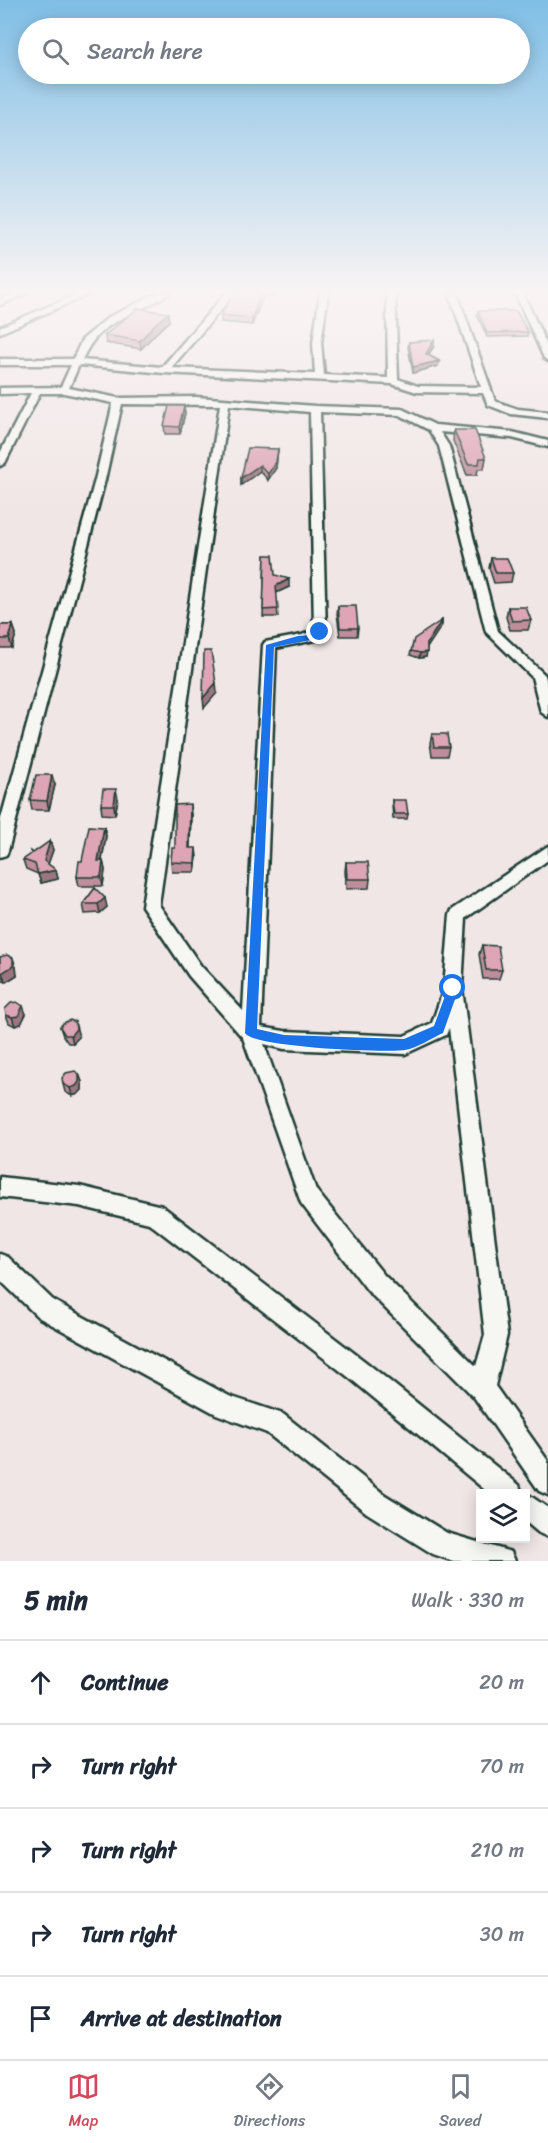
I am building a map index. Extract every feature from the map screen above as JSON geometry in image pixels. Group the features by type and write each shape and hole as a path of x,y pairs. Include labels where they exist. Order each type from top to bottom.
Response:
{"street":[{"path":"64,390 73,366"},
{"path":"118,366 393,381 417,389 487,390"},
{"path":"164,370 168,366"},
{"path":"319,366 320,378"},
{"path":"393,366 393,381"},
{"path":"479,366 491,403 503,410 548,415"},
{"path":"0,464 37,390"},
{"path":"0,391 64,390 118,401 196,400 315,409 402,412 433,428 512,435 548,444"},
{"path":"0,851 100,480 118,401"},
{"path":"225,403 150,906 195,971 251,1033 284,1040 405,1045 439,1029 453,988"},
{"path":"315,409 320,632 313,637 270,645 251,1033 308,1196 376,1283 482,1389 548,1482"},
{"path":"433,428 444,446 492,632 538,675 548,712"},
{"path":"482,1389 496,1335 453,988 458,915 548,852"},
{"path":"0,1187 79,1196 154,1214 359,1371 504,1489"},
{"path":"0,1265 45,1309 224,1406 274,1423 376,1504 442,1545 502,1561"},
{"path":"530,1510 548,1524"}],"building":[{"path":"169,406 184,406 179,427 164,426"},
{"path":"454,430 475,430 486,458 480,458 479,464 468,464"},
{"path":"248,448 278,449 276,462 268,474 260,465 241,478"},
{"path":"265,555 273,555 275,575 289,579 276,586 278,609 263,610"},
{"path":"491,558 507,558 513,573 496,573"},
{"path":"338,606 356,606 358,628 340,628"},
{"path":"508,607 526,607 531,620 512,621"},
{"path":"442,620 427,643 427,652 411,651 414,639"},
{"path":"0,625 13,625 9,639 0,639"},
{"path":"204,651 211,651 216,683 203,698"},
{"path":"432,734 447,734 449,747 434,747"},
{"path":"36,775 52,775 47,801 30,800"},
{"path":"103,789 116,789 114,805 101,805"},
{"path":"392,800 406,800 408,814 394,814"},
{"path":"190,804 189,848 196,848 195,863 171,862 172,848 175,848 175,805"},
{"path":"89,826 104,827 98,861 103,861 101,877 77,877 79,861 82,861"},
{"path":"50,841 44,861 56,870 38,874 35,864 23,860 31,854 30,851 33,853"},
{"path":"346,862 368,862 370,879 347,879"},
{"path":"95,888 105,898 98,904 83,904"},
{"path":"482,945 498,946 502,970 486,970"},
{"path":"7,955 13,958 13,966 2,973 0,972 0,957"},
{"path":"17,1002 23,1006 18,1016 6,1015 5,1009 11,1003"},
{"path":"70,1020 75,1022 76,1029 71,1035 65,1035 60,1027"},
{"path":"75,1071 79,1074 79,1082 70,1088 63,1084 62,1078 66,1073"}],"route":[{"path":"320,632 313,637 270,645 251,1033 284,1040 405,1045 439,1029 453,988"}]}
